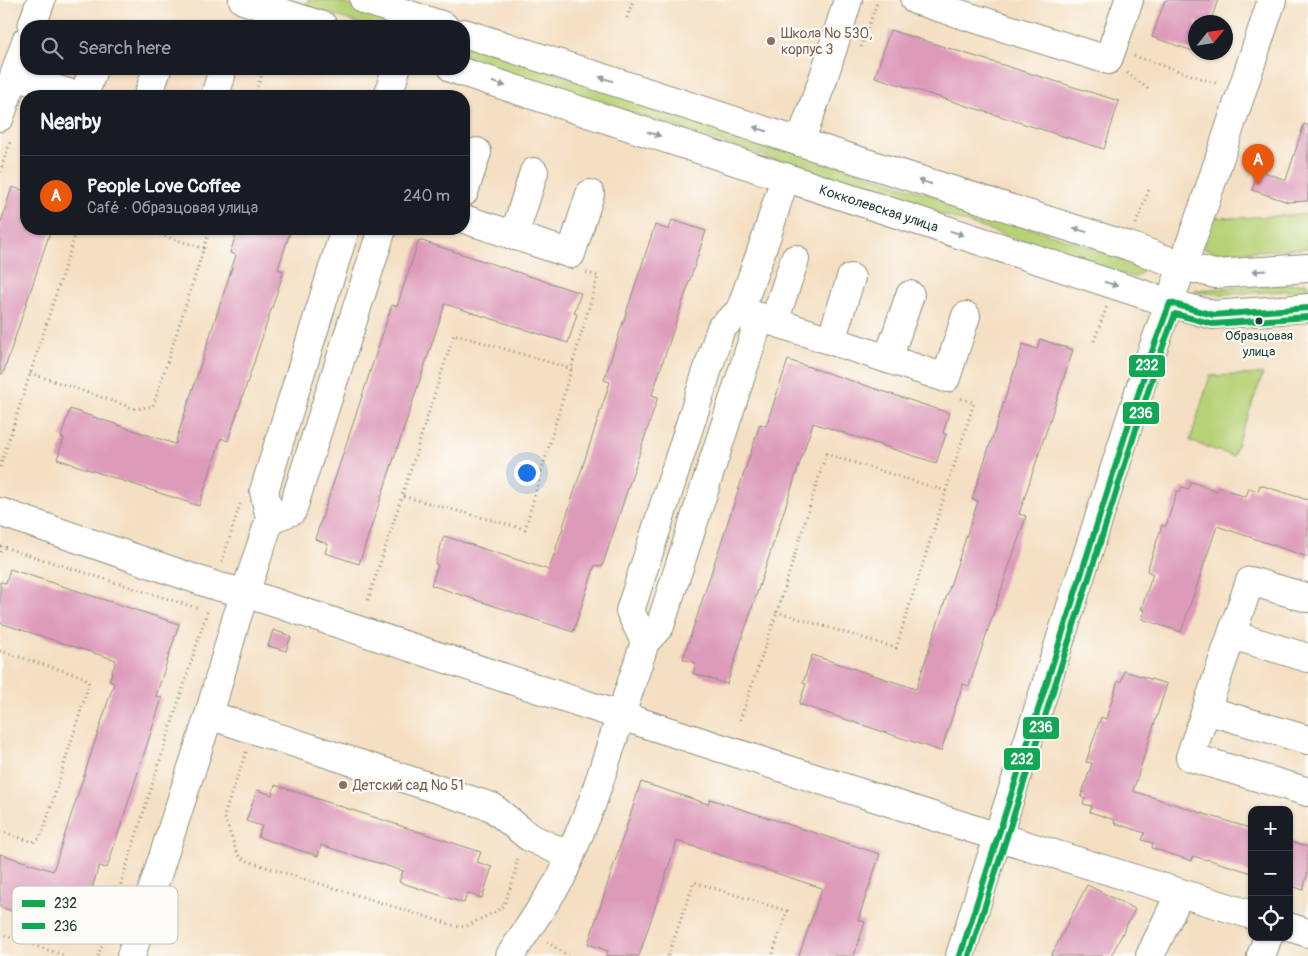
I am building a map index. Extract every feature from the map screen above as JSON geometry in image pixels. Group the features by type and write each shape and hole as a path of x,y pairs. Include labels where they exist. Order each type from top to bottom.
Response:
{"street":[{"path":"34,20 41,0"},
{"path":"243,0 287,7 312,20"},
{"path":"364,0 435,16"},
{"path":"800,142 848,0"},
{"path":"915,0 986,10 1108,60 1129,0"},
{"path":"960,956 1150,358 1183,266 1272,0"},
{"path":"470,35 1126,245 1183,266 1215,274 1308,268"},
{"path":"0,117 20,58"},
{"path":"86,90 91,75"},
{"path":"150,90 155,75"},
{"path":"390,90 394,75"},
{"name":"Кокколевская улица","path":"470,75 1170,303 1213,314 1308,308"},
{"path":"14,76 59,90"},
{"path":"470,174 477,152"},
{"path":"514,236 534,172"},
{"path":"758,317 767,235 785,177"},
{"path":"470,221 571,254 590,194"},
{"path":"154,886 209,715 236,620 270,519 264,491 343,235"},
{"path":"270,519 292,511 380,235"},
{"path":"758,317 795,259"},
{"path":"831,340 852,278"},
{"path":"888,359 910,296"},
{"path":"510,956 561,878 592,803 646,642 630,611 721,328 758,317 946,378 966,316"},
{"path":"0,512 212,599 246,593 621,716 1248,914"},
{"path":"1308,598 1250,581 1190,757 1308,792"},
{"path":"1232,635 1308,658"},
{"path":"1206,710 1308,740"},
{"path":"209,715 492,807 529,837 570,856"},
{"path":"1150,956 1180,893"},
{"path":"1293,928 1308,933"},
{"path":"1261,956 1267,941"},
{"path":"131,956 135,944"}],"path":[{"path":"627,18 633,0"},
{"path":"1112,49 1242,92"},
{"path":"256,90 262,75"},
{"path":"1136,226 1150,187"},
{"path":"0,467 74,235"},
{"path":"160,235 204,248"},
{"path":"30,373 136,409 153,406 208,235"},
{"path":"402,496 525,529 598,276 579,270"},
{"path":"1094,341 1107,305"},
{"path":"368,600 454,334 572,369"},
{"path":"777,612 896,648 974,403 956,396"},
{"path":"740,720 777,612 826,454 946,491"},
{"path":"0,552 1,546 212,599 236,620"},
{"path":"120,886 212,599"},
{"path":"0,651 84,677 89,684 44,830 39,839 33,842 0,831"},
{"path":"254,730 224,816 236,850 241,858 250,862 459,927 467,926 504,905 515,875 519,854 525,840 529,837"},
{"path":"668,956 694,882 787,911 772,956"},
{"path":"0,934 12,938"},
{"path":"30,944 66,956"},
{"path":"98,956 102,944"}],"green space":[{"path":"308,0 333,0 395,20 348,20 305,6"},
{"path":"470,45 1139,263 1143,269 1142,272 1133,277 470,60"},
{"path":"1308,214 1308,248 1220,253 1203,248 1210,217 1239,218"},
{"path":"1308,283 1308,290 1220,294 1195,292 1195,290"},
{"path":"1263,374 1233,456 1190,441 1210,376"}],"building":[{"path":"1165,0 1218,0 1213,15 1188,15 1188,49 1152,37"},
{"path":"890,30 1119,101 1104,149 875,77"},
{"path":"1304,124 1308,125 1308,201 1288,202 1252,190 1259,170 1286,180"},
{"path":"12,187 20,189 20,235 49,235 3,374 0,373 0,225"},
{"path":"672,220 706,231 652,395 658,397 602,567 595,565 573,632 431,585 438,565 435,564 444,536 549,570 610,382 604,380 655,225 669,230"},
{"path":"236,235 289,235 278,269 284,271 228,441 221,438 199,506 57,459 64,438 61,437 70,409 175,444 236,255 230,253"},
{"path":"419,240 581,293 574,313 577,314 568,343 445,304 359,564 325,553 328,544 315,539 392,305 397,306"},
{"path":"1040,339 1073,350 1019,514 1026,516 969,686 963,684 941,751 799,704 806,684 803,683 812,655 916,689 978,501 972,499 1023,344 1037,349"},
{"path":"788,360 949,413 943,433 946,434 936,463 813,423 727,684 693,673 696,663 683,659 760,424 766,426"},
{"path":"1191,482 1217,491 1218,487 1246,497 1249,488 1258,491 1260,485 1308,500 1308,557 1217,526 1181,632 1142,619 1145,610 1141,609 1153,574 1147,571 1162,525 1166,526 1177,491 1180,492 1182,487 1189,489"},
{"path":"10,569 179,624 156,696 162,698 107,868 99,866 93,886 12,886 12,911 0,907 0,854 53,871 114,683 109,681 116,660 0,623 0,582 6,583"},
{"path":"273,630 291,636 286,651 268,646"},
{"path":"1124,671 1167,684 1133,791 1248,828 1248,872 1193,856 1192,861 1152,848 1153,843 1142,840 1145,833 1114,823 1115,820 1090,812 1092,806 1083,804 1085,799 1081,797 1092,763 1086,762 1101,717 1106,719 1118,681 1121,682"},
{"path":"641,782 708,804 710,799 880,854 858,920 865,922 854,956 799,956 822,888 677,841 639,956 606,956 608,951 588,944"},
{"path":"275,785 481,852 477,862 492,867 482,898 467,893 464,903 399,882 403,871 321,845 318,856 258,837 262,826 246,821 257,790 272,795"},
{"path":"1293,842 1308,847 1308,873 1303,890 1293,886"},
{"path":"1087,885 1135,909 1111,956 1051,956"}],"transit line":[{"name":"232","path":"960,956 1150,357 1170,303 1213,315 1308,308"},
{"name":"236","path":"969,956 1158,360 1175,314 1213,324 1308,317"}],"place":[{"name":"Школа № 530, корпус 3","path":"771,41"},
{"name":"People Love Coffee","path":"1258,185"},
{"name":"Образцовая улица","path":"1259,321"},
{"name":"Детский сад № 51","path":"343,785"}]}
